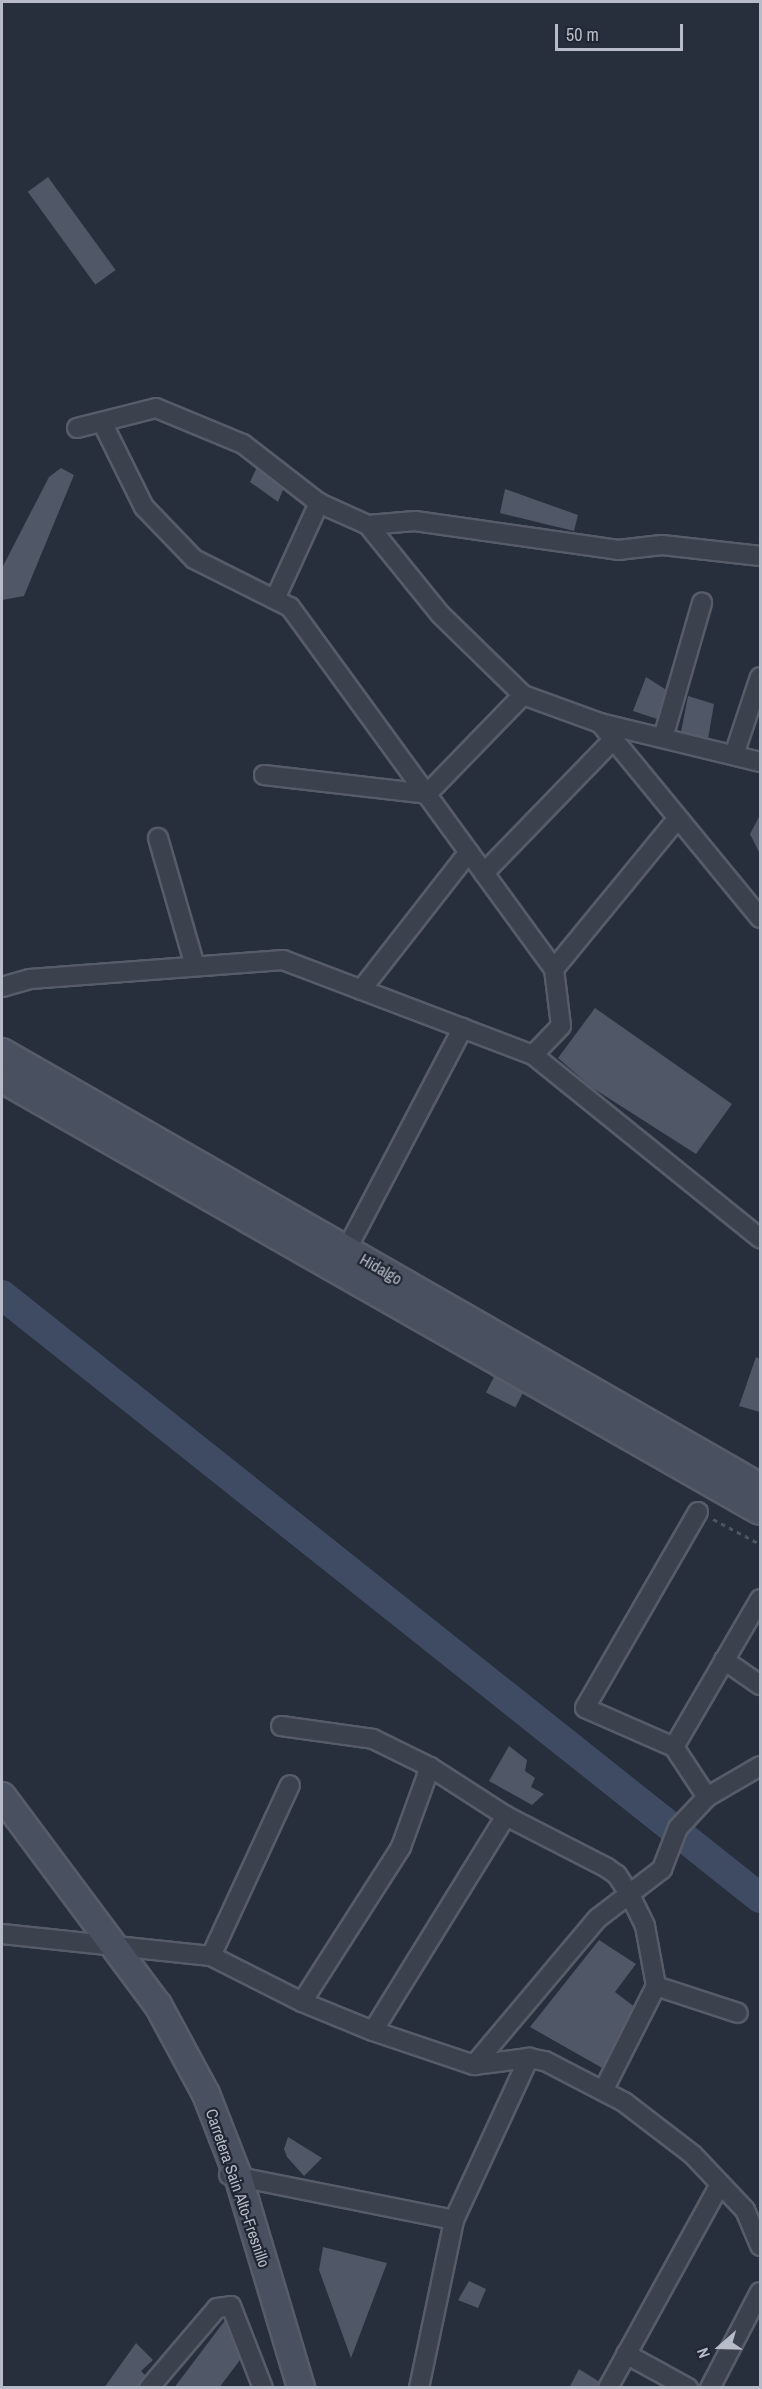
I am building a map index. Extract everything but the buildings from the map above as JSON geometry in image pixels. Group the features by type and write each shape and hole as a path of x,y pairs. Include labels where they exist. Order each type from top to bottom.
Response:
{"main road":[{"name":"Hidalgo","path":"2,1052 760,1511"},
{"name":"Hidalgo","path":"2,1079 342,1259 760,1487"},
{"path":"2,1796 108,1945 149,2008 197,2097 233,2176 289,2388"},
{"path":"2,1808 108,1945"},
{"name":"Carretera Sain Alto-Fresnillo","path":"233,2176 301,2388"}],"street":[{"path":"77,428 156,408 243,444 319,503 368,525 440,614 523,695 600,723 760,762"},
{"path":"102,422 144,507 194,559 290,607 554,969 561,1026 533,1055"},
{"path":"275,599 319,503"},
{"path":"368,525 416,521 618,550 662,545 760,556"},
{"path":"663,738 702,603"},
{"path":"734,755 760,677"},
{"path":"427,794 523,695"},
{"path":"600,723 760,918"},
{"path":"484,873 614,739"},
{"path":"264,775 427,794"},
{"path":"554,969 678,818"},
{"path":"158,838 195,966"},
{"path":"361,990 469,852"},
{"path":"2,987 30,979 283,960 533,1055 760,1238"},
{"path":"342,1259 463,1028"},
{"path":"698,1512 585,1708 674,1747 707,1797"},
{"path":"674,1747 760,1599"},
{"path":"724,1660 760,1685"},
{"path":"281,1726 373,1739 430,1767 506,1816 617,1875 645,1926 656,1986 603,2091"},
{"path":"474,2065 598,1918 662,1869 678,1828 707,1797 760,1766"},
{"path":"302,2002 401,1847 430,1767"},
{"path":"211,1956 290,1785"},
{"path":"373,2031 506,1816"},
{"path":"2,1934 211,1956 302,2002 373,2031 474,2065 529,2058 545,2061 624,2102 693,2155 744,2210 760,2246"},
{"path":"656,1986 738,2013"},
{"path":"419,2388 454,2220 529,2058"},
{"path":"233,2176 454,2220"},
{"path":"608,2388 720,2184"},
{"path":"710,2388 760,2292"},
{"path":"149,2388 217,2308 231,2306 264,2388"},
{"path":"626,2354 688,2388"}],"path":[{"path":"698,1512 760,1544"}],"waterway":[{"path":"2,1295 760,1898"}]}
